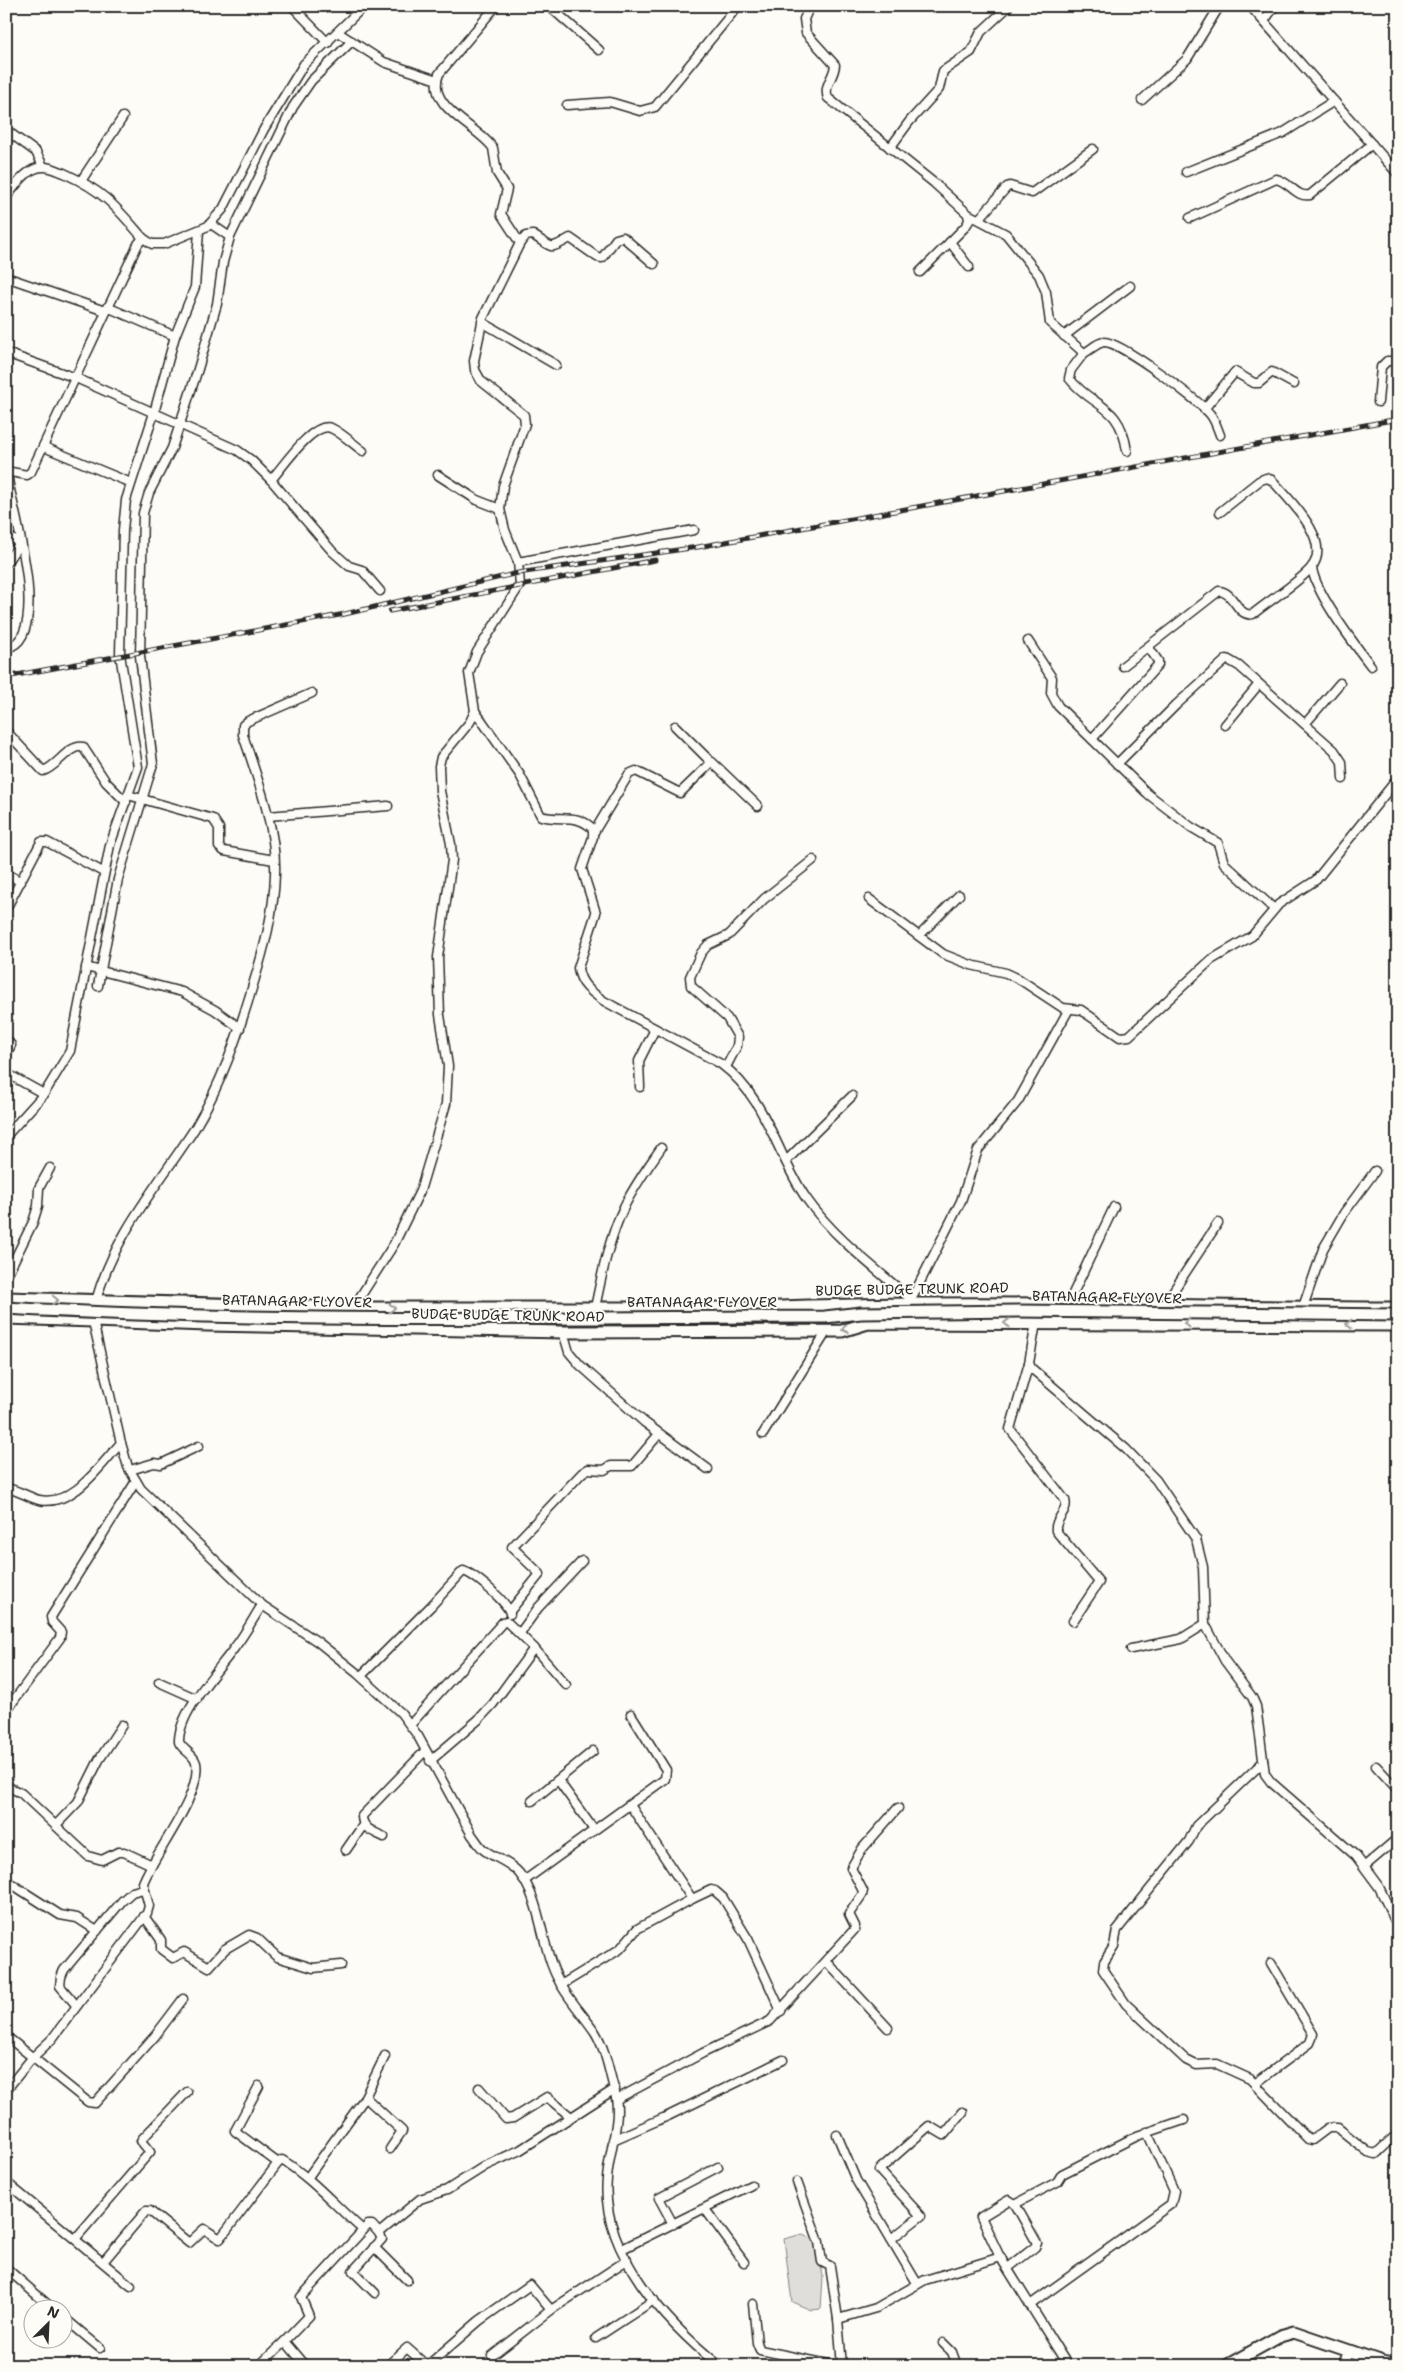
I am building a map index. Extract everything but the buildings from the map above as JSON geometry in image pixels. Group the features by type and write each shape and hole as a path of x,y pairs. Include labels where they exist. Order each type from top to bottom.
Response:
{"street":[{"path":"292,6 328,43"},
{"path":"6,197 24,176 35,168 43,166 56,169 103,194 143,238 158,246 199,231 211,224 223,210 264,129 304,64 328,43 364,6"},
{"path":"496,6 439,74 436,80 437,91 456,116 493,148 497,172 507,190 501,214 520,243"},
{"path":"549,6 598,50"},
{"path":"567,105 610,102 640,111 655,107 738,6"},
{"path":"810,6 804,19 806,33 835,66 834,72 826,85 828,98 968,214 1006,234 1039,276 1046,292 1050,323 1084,353"},
{"path":"890,148 939,89 943,71 971,52 982,32 1009,6"},
{"path":"1208,6 1234,6"},
{"path":"1248,6 1264,21 1398,174"},
{"path":"1264,21 1275,6"},
{"path":"1142,100 1187,59 1219,7"},
{"path":"339,32 389,64 436,80"},
{"path":"6,1136 44,1094 70,1051 103,872 113,835 153,764 140,651 143,513 149,492 165,464 176,422 217,304 228,236 293,107 311,81 352,41"},
{"path":"1186,172 1283,133 1334,102"},
{"path":"81,181 123,117"},
{"path":"6,130 36,152 43,166"},
{"path":"1190,218 1276,179 1286,182 1298,194 1310,194 1372,144"},
{"path":"979,220 1007,187 1010,186 1032,193 1093,149"},
{"path":"920,272 969,221 968,214"},
{"path":"211,224 228,236"},
{"path":"98,986 134,799 138,767 120,654 123,530 126,500 154,412 175,336 195,287 199,231"},
{"path":"594,832 590,826 572,817 548,818 541,816 520,775 476,711 470,682 472,662 497,618 520,585 518,562 505,530 500,509 503,486 525,424 524,415 480,381 475,370 474,361 482,322 520,243 526,236 533,235 552,247 557,247 570,238 597,257 602,258 616,239 623,237 654,264"},
{"path":"6,648 20,642 23,634 29,588 7,474 10,472 24,475 29,474 44,447 133,250 143,238"},
{"path":"950,242 969,267"},
{"path":"6,277 106,309 175,336"},
{"path":"1064,336 1130,286"},
{"path":"482,322 556,365"},
{"path":"1126,451 1124,432 1110,412 1069,378 1071,370 1084,353 1105,342 1122,347 1204,409 1215,421 1220,435"},
{"path":"6,353 76,378 238,450 271,480 332,551 349,566 362,570 380,591"},
{"path":"1378,402 1381,367 1387,362 1398,361"},
{"path":"1204,409 1235,372 1254,383 1259,383 1272,372 1294,384"},
{"path":"271,480 310,434 322,428 330,428 363,451"},
{"path":"44,447 131,483"},
{"path":"438,475 476,500 500,509"},
{"path":"1220,512 1259,481 1266,478 1272,480 1313,531 1316,546 1312,567 1315,579 1327,601 1371,666"},
{"path":"518,562 694,530"},
{"path":"6,536 20,543"},
{"path":"6,562 20,543"},
{"path":"1123,666 1149,648 1219,591 1228,594 1243,612 1248,615 1254,614 1312,567"},
{"path":"1028,642 1052,678 1052,698 1117,764 1165,808 1218,843 1224,863 1274,909"},
{"path":"1092,739 1158,666 1158,661 1149,648"},
{"path":"1117,764 1224,661 1230,660 1338,755 1344,769 1343,779"},
{"path":"1305,724 1340,683"},
{"path":"1224,725 1259,684"},
{"path":"312,693 248,721 244,725 243,735 268,816 276,873 268,932 240,1028 223,1075 196,1126 143,1201 119,1241 95,1302 91,1321 121,1443 130,1470 136,1481 179,1527 262,1605 318,1642 361,1676 401,1713 425,1751 462,1820 482,1849 512,1866 524,1881 542,1929 554,1970 561,1985 596,2034 615,2089 617,2112 607,2176 606,2205 610,2222 627,2260 654,2300 688,2339 720,2366"},
{"path":"353,1308 394,1244 420,1191 446,1104 448,1066 439,1006 438,957 452,860 451,844 439,784 439,766 441,757 470,722 476,711"},
{"path":"674,726 758,806"},
{"path":"6,731 43,771 50,768 76,747 83,747 106,782 134,799 213,820 219,828 219,848 224,851 274,860"},
{"path":"711,762 680,793 636,771 632,772 594,832 582,869 596,913 580,958 579,977 587,988 604,1001 726,1067 766,1117 786,1161 815,1211 910,1301"},
{"path":"869,898 919,936 954,959 998,970 1019,979 1057,1004 1069,1009 1081,1010 1120,1037 1129,1036 1211,960 1252,936 1286,897 1316,880 1398,778"},
{"path":"268,816 388,806"},
{"path":"6,909 39,844 44,841 103,872"},
{"path":"726,1067 737,1046 738,1036 727,1018 691,986 690,976 701,953 708,945 729,935 764,899 813,860"},
{"path":"6,874 21,882"},
{"path":"919,936 959,895"},
{"path":"86,967 182,992 215,1010 240,1028"},
{"path":"909,1322 910,1301 961,1201 978,1150 1018,1101 1069,1009"},
{"path":"640,1087 639,1060 655,1029"},
{"path":"6,1039 10,1045 6,1055"},
{"path":"6,1073 44,1094"},
{"path":"786,1161 852,1096"},
{"path":"596,1308 604,1268 619,1218 627,1200 660,1148"},
{"path":"6,1276 34,1222 38,1206 39,1188 50,1168"},
{"path":"1304,1307 1322,1249 1344,1213 1375,1171"},
{"path":"1068,1304 1114,1207"},
{"path":"1164,1305 1218,1223"},
{"name":"BUDGE BUDGE TRUNK ROAD","path":"6,1298 353,1308 755,1308 910,1301 1398,1308"},
{"name":"BATANAGAR FLYOVER","path":"6,1308 93,1313 362,1318 825,1317 861,1313 1018,1311 1398,1315"},
{"name":"BUDGE BUDGE TRUNK ROAD","path":"6,1318 563,1332 842,1331 868,1322 1398,1325"},
{"path":"1036,1323 1029,1362 1010,1429 1065,1500 1066,1508 1057,1522 1056,1531 1099,1582 1073,1621"},
{"path":"763,1434 827,1331"},
{"path":"563,1332 569,1352 580,1365 659,1434 708,1469"},
{"path":"1029,1362 1031,1368 1126,1450 1150,1474 1196,1539 1203,1568 1205,1624 1225,1661 1252,1697 1256,1706 1265,1774 1271,1782 1365,1866 1398,1927"},
{"path":"510,1611 540,1574 512,1547 582,1473 588,1469 604,1470 611,1466 632,1466 659,1434"},
{"path":"6,1488 37,1500 58,1499 77,1490 121,1443"},
{"path":"130,1470 154,1463 161,1464 199,1446"},
{"path":"6,1711 60,1638 61,1632 52,1622 51,1617 136,1481"},
{"path":"520,1633 538,1608 582,1561"},
{"path":"361,1676 431,1606 462,1571 478,1580 506,1603 510,1611 509,1622"},
{"path":"6,2090 32,2058 52,2039 144,1916 149,1906 143,1889 145,1878 169,1839 193,1784 196,1763 180,1746 179,1737 197,1699 236,1646 262,1605"},
{"path":"410,1725 503,1622 509,1622 520,1633 566,1686"},
{"path":"1131,1649 1181,1639 1205,1624"},
{"path":"430,1761 493,1704 534,1648"},
{"path":"159,1682 197,1699"},
{"path":"524,1881 663,1781 667,1776 666,1770 631,1714"},
{"path":"56,1825 78,1802 98,1760 122,1725"},
{"path":"384,1837 364,1824 362,1816 425,1751"},
{"path":"532,1801 594,1751"},
{"path":"1263,1762 1196,1826 1189,1840 1117,1930 1114,1946 1102,1966 1126,2004 1186,2060 1196,2065 1217,2064 1244,2075 1256,2083 1308,2139 1312,2140 1328,2128 1338,2128 1368,2152 1376,2154 1393,2138 1398,2137"},
{"path":"1376,1766 1398,1790"},
{"path":"558,1780 594,1830"},
{"path":"6,1786 21,1793 88,1856 96,1860 102,1860 118,1852 124,1852 152,1866"},
{"path":"630,1805 692,1899"},
{"path":"617,2099 714,2048 760,2027 781,2011 854,1930 855,1926 849,1914 863,1891 851,1873 852,1864 867,1842 898,1808"},
{"path":"346,1850 364,1824"},
{"path":"1365,1866 1398,1838"},
{"path":"10,1883 60,1915 77,1918 97,1931"},
{"path":"76,2005 60,1986 61,1977 128,1894 143,1889"},
{"path":"561,1985 620,1949 637,1930 711,1890 720,1893 748,1940 781,2011"},
{"path":"144,1916 161,1940 161,1949 172,1958 184,1952 209,1967 225,1949 249,1935 257,1938 277,1958 313,1968 341,1965"},
{"path":"826,1961 888,2028"},
{"path":"1256,2083 1310,2044 1313,2034 1271,1963"},
{"path":"6,2036 88,2102 95,2103 155,2036 183,2000"},
{"path":"308,2177 365,2097 386,2056"},
{"path":"613,2140 668,2116 783,2060"},
{"path":"259,2086 234,2129 278,2163"},
{"path":"479,2088 506,2119 512,2118 548,2097 570,2117"},
{"path":"379,2233 420,2199 447,2190 485,2166 520,2150 615,2089"},
{"path":"76,2238 150,2152 141,2141 142,2139 187,2092"},
{"path":"365,2097 402,2131 390,2149"},
{"path":"891,2239 921,2216 879,2170 929,2126 944,2135 962,2112"},
{"path":"1015,2204 1057,2182 1062,2174 1147,2132 1184,2120"},
{"path":"1030,2306 1171,2204 1174,2192 1147,2132"},
{"path":"837,2135 856,2180 917,2283"},
{"path":"103,2262 146,2211 150,2211 189,2243 204,2228 220,2239 282,2160 308,2177 333,2204 363,2230"},
{"path":"674,2224 659,2198 718,2167"},
{"path":"6,2182 76,2238 131,2286"},
{"path":"753,2304 757,2343 760,2350 840,2366 838,2319 830,2266 822,2262 819,2242 797,2182"},
{"path":"622,2249 751,2185"},
{"path":"1008,2268 1035,2248 1037,2243 1015,2204 1009,2200 981,2219 1001,2258 1068,2366"},
{"path":"705,2209 744,2262"},
{"path":"258,2366 309,2316 302,2300 302,2295 370,2224 383,2238 353,2271 375,2293"},
{"path":"374,2247 407,2280"},
{"path":"838,2319 876,2308 917,2283 1001,2258"},
{"path":"492,2356 551,2310 627,2260"},
{"path":"6,2268 43,2300"},
{"path":"386,2366 408,2348 427,2366 479,2321 530,2285 551,2310"},
{"path":"596,2338 654,2300"},
{"path":"72,2324 100,2348"},
{"path":"1226,2366 1280,2336 1294,2332 1349,2350 1368,2362 1398,2364"},
{"path":"285,2341 306,2366"},
{"path":"943,2343 952,2352 957,2366"},
{"path":"1342,2366 1349,2350"}],"shaded area":[{"path":"803,2234 817,2241 823,2277 821,2309 811,2310 792,2302 784,2239"}],"railway":[{"path":"6,677 345,614 518,573 698,547 1398,419"},
{"path":"390,611 655,560"}]}
